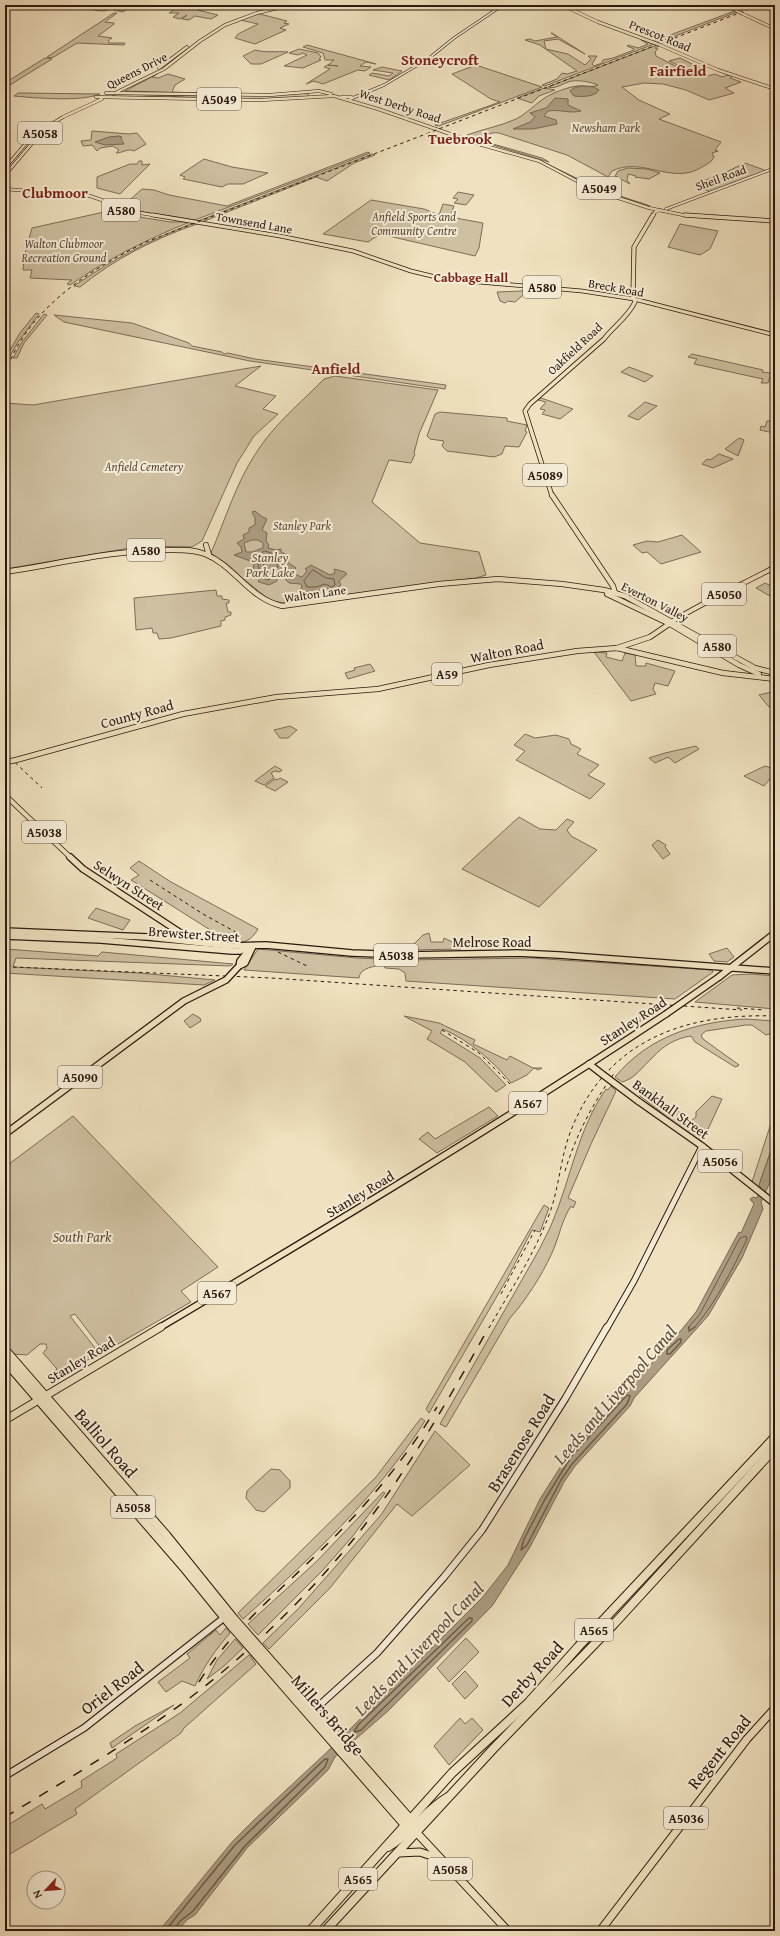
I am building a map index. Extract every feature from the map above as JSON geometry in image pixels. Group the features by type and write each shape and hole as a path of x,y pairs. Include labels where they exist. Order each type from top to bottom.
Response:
{"highway":[{"name":"Queens Drive","path":"111,93 158,68 198,38 215,28 244,14 284,5"},
{"name":"Queens Drive","path":"5,168 40,129 54,119 99,97 123,89 164,69 204,38 220,28 252,14 290,5"},
{"path":"727,5 775,28"},
{"path":"215,28 220,28"},
{"path":"123,89 122,91 127,93"},
{"path":"311,92 312,96 316,97"},
{"path":"324,92 326,94 324,96"},
{"name":"A5049","path":"111,93 268,95 324,92"},
{"name":"West Derby Road","path":"324,92 536,159"},
{"name":"A5049","path":"99,97 165,97 261,100 324,96"},
{"name":"West Derby Road","path":"324,96 349,100 395,114 457,136 536,159"},
{"name":"Queens Drive","path":"5,175 45,128 99,97"},
{"path":"457,136 462,136"},
{"name":"A5049","path":"536,159 594,190 662,210 695,216 775,220"},
{"name":"A5089","path":"634,299 634,246 654,215 662,210"},
{"name":"Oakfield Road","path":"618,595 553,498 525,412 530,404 604,339 612,329 630,313 634,306 634,299"},
{"path":"190,550 205,546 209,555"},
{"name":"Walton Lane","path":"5,572 134,551 190,550 209,555 264,600 282,606 475,580 507,579 573,587"},
{"name":"Walton Lane","path":"5,572 137,553 185,552 209,560 259,600 271,607 281,609 470,584 506,582 573,587"},
{"name":"Everton Valley","path":"573,587 618,595 762,672"},
{"name":"Everton Valley","path":"618,595 649,614 671,623 746,668"},
{"name":"A5050","path":"617,648 626,644 650,638 671,623"},
{"path":"626,644 625,648 627,651"},
{"name":"Walton Road","path":"277,697 378,689 519,659 583,650 617,648 716,671 775,678"},
{"path":"733,671 740,670 739,665"},
{"name":"A59","path":"746,668 754,672 775,673"},
{"name":"Walton Road","path":"716,671 754,672"},
{"path":"750,676 762,672"},
{"name":"A59","path":"762,672 775,678"},
{"name":"County Road","path":"6,762 168,717 277,697"},
{"name":"Balliol Road","path":"5,1350 41,1398 229,1618"},
{"name":"Balliol Road","path":"5,1361 41,1398"},
{"name":"Derby Road","path":"325,1931 399,1853 411,1826 452,1774 528,1703 578,1647 775,1437"},
{"name":"Derby Road","path":"310,1931 387,1848 435,1803 450,1796 614,1624 775,1448"},
{"name":"Millers Bridge","path":"229,1618 411,1826"}],"main road":[{"path":"349,100 384,85 428,59 452,40 503,5"},
{"name":"Prescot Road","path":"562,5 601,23 652,42 718,70 775,89"},
{"path":"342,97 355,97"},
{"name":"Sheil Road","path":"662,210 775,168"},
{"name":"Townsend Lane","path":"5,190 56,193 89,199 137,215 206,224 220,229 282,240 301,241 359,253 427,276 450,280"},
{"name":"Breck Road","path":"450,280 580,291 634,299 775,335"},
{"name":"A5050","path":"671,623 702,603 732,590 775,567"},
{"name":"Selwyn Street","path":"5,795 82,869 194,942"},
{"name":"Brewster Street","path":"5,931 110,935 231,946 253,946"},
{"name":"Stanley Road","path":"5,1420 405,1181 666,1014 719,977 775,933"},
{"path":"178,940 182,939 182,935"},
{"name":"Brewster Street","path":"5,936 107,940 232,951 245,950 253,946"},
{"name":"Melrose Road","path":"253,946 266,945 352,953 403,955 517,953 731,968"},
{"path":"232,951 238,955 239,964 244,963 253,946"},
{"path":"742,959 742,964 746,968"},
{"name":"A5090","path":"5,1134 184,1001 226,980 239,964"},
{"path":"714,966 719,972 719,977"},
{"name":"A5038","path":"731,968 775,971"},
{"name":"Bankhall Street","path":"589,1064 702,1146 775,1204"},
{"name":"Brasenose Road","path":"314,1716 377,1653 439,1583 482,1530 565,1399 634,1281 702,1146"},
{"name":"Oriel Road","path":"5,1776 84,1728 229,1618"},
{"name":"Regent Road","path":"600,1931 727,1765 775,1708"},
{"name":"Millers Bridge","path":"411,1826 508,1931"},
{"path":"399,1853 415,1851 428,1853 443,1861"}],"green space":[{"path":"76,5 133,5 123,12 110,9 98,11"},
{"path":"181,6 218,15 211,19 195,16 189,20 182,19 187,15 180,19 173,17 179,13 169,13"},
{"path":"732,12 737,12 657,43 654,41"},
{"path":"114,13 117,13 105,22 114,24 98,36 112,38 108,41 109,43 125,43 124,45 77,43 52,58 47,57"},
{"path":"256,13 287,21 284,23 289,24 280,28 286,30 255,44 235,38 238,34 258,24 240,20"},
{"path":"551,33 585,54 558,39 544,41 546,49 568,54 585,65 591,59 588,56 597,56 592,64 594,66 602,63 603,60 634,50 627,46 628,45 638,48 648,44 641,40 654,44 545,86 542,85 557,79 562,73 567,74 577,71 540,45 525,40 530,39 535,41 557,37"},
{"path":"307,45 376,64 366,62 360,66 371,67 365,71 358,70 323,84 314,81 306,84 330,69 324,67 327,65 338,66 328,65 334,60 325,60 323,53 303,47"},
{"name":"Newsham Park","path":"657,45 659,46 655,48 658,49 655,52 656,56 677,67 703,77 715,74 722,77 728,75 733,76 730,78 741,82 725,88 734,93 709,100 686,90 663,84 644,83 622,87 639,100 670,114 659,119 721,142 715,150 718,151 712,153 714,157 712,160 702,167 691,172 680,174 646,168 623,167 612,171 608,177 567,155 499,133 492,133 472,138 542,158 549,162 467,137 467,135 516,119 544,99 559,91 577,86 598,85 575,81 557,87 548,87"},
{"path":"299,49 318,53 321,57 319,59 321,60 303,68 284,66 307,55 303,53 298,55 289,53"},
{"path":"255,50 267,52 288,52 261,64 251,64 243,56"},
{"path":"45,58 52,59 5,88 5,83"},
{"path":"680,58 700,68 690,71 669,61"},
{"path":"476,65 542,87 439,126 435,125 500,102 491,99 452,74"},
{"path":"382,67 402,71 389,80 369,75 372,73 389,76 393,73 373,70"},
{"path":"157,74 152,77 158,78 168,74 185,79 175,85 172,92 198,93 125,91"},
{"path":"544,88 555,90 539,96 532,103 517,98"},
{"path":"18,93 100,94 82,98 58,99 14,96"},
{"path":"307,93 310,97 234,100 241,95"},
{"path":"117,94 201,96 200,95 240,95 232,100 167,96 110,97"},
{"path":"92,131 129,134 137,133 146,144 134,151 129,150 116,153 119,150 113,146 100,148 97,151 92,145 83,146 81,141 91,140"},
{"path":"368,152 370,153 195,220 139,211 123,206 142,189 154,190 169,195 227,206"},
{"path":"372,154 375,155 354,163 327,181 316,177 202,222 198,221"},
{"path":"204,159 232,167 268,173 243,184 228,184 222,187 183,179 185,177 180,175"},
{"path":"139,161 142,161 142,165 150,164 120,194 97,188 97,177 130,164 137,164"},
{"path":"541,161 599,189 650,206 594,188"},
{"path":"745,163 767,171 710,192 694,184 722,174"},
{"path":"628,168 647,169 660,173 649,179 635,177 636,176 628,174 627,180 630,184 615,176 618,171"},
{"path":"458,192 474,195 466,205 454,203 458,199 453,198"},
{"name":"Anfield Sports and Community Centre","path":"371,200 424,209 439,215 443,204 454,206 450,217 483,223 479,248 475,256 380,234 368,242 323,234"},
{"name":"Walton Clubmoor Recreation Ground","path":"113,210 134,216 170,222 190,222 158,235 128,250 70,285 67,284 72,280 30,278 32,270 23,270 24,257 32,228"},
{"path":"193,223 197,224 136,250 107,267 80,287 74,286 103,267 132,251"},
{"path":"680,224 718,231 710,249 700,255 668,247"},
{"path":"521,291 528,291 515,302 508,301 505,303 500,301 497,292"},
{"path":"36,313 39,314 18,342 9,358 6,357 20,333"},
{"path":"44,314 47,315 24,343 17,358 13,358 22,342"},
{"path":"54,315 132,323 189,343 192,346 222,352 224,354 228,353 255,359 446,385 445,389 250,361 64,322"},
{"path":"692,354 771,373 768,383 761,383 763,379 694,364 697,359 688,357"},
{"name":"Anfield Cemetery","path":"261,366 235,386 276,396 263,409 278,414 254,436 237,463 202,541 192,547 151,546 130,548 5,569 5,403 33,405"},
{"path":"629,367 653,376 645,382 621,372"},
{"name":"Stanley Park","path":"335,376 438,390 419,434 415,454 411,463 389,460 372,502 420,543 479,552 486,575 476,578 283,603 271,601 211,553 242,477 263,442 279,423 324,379"},
{"path":"541,398 573,409 560,419 542,414 545,410 540,409 546,402 538,400"},
{"path":"645,402 657,406 638,420 628,416"},
{"path":"440,412 507,418 507,421 527,425 525,431 527,432 519,447 505,446 502,454 494,457 447,451 442,446 444,441 430,439 427,436 435,414"},
{"path":"774,412 775,429 769,432 760,430 761,426 765,427 767,421 770,421"},
{"path":"739,438 744,440 738,456 725,449"},
{"path":"719,454 733,459 713,468 702,464 707,459 710,460"},
{"path":"682,535 701,552 661,564 647,552 642,553 633,545 647,541 658,542"},
{"path":"775,582 775,599 756,588 765,583 769,585"},
{"path":"216,590 217,596 222,596 222,599 229,600 229,603 226,603 228,612 231,612 231,615 225,617 225,620 221,621 221,626 171,638 159,639 157,633 153,633 152,628 136,630 134,598"},
{"path":"594,652 607,653 606,657 622,661 625,653 635,655 636,666 646,666 646,663 675,671 668,686 655,683 653,689 656,694 631,701"},
{"path":"370,664 375,671 348,679 345,673 355,670 354,668"},
{"path":"775,691 775,706 769,707 759,695"},
{"path":"290,726 297,730 288,738 280,738 274,730"},
{"path":"525,734 535,738 556,735 569,739 571,744 581,749 577,754 599,765 588,775 605,784 590,799 516,760 525,751 514,745"},
{"path":"696,746 699,749 675,763 668,757 655,763 649,758 665,753"},
{"path":"275,766 282,770 280,772 275,771 271,773 274,778 264,785 255,781"},
{"path":"765,766 774,769 775,773 764,786 744,776"},
{"path":"280,778 288,782 275,791 265,786 275,779 277,780"},
{"path":"519,817 540,829 556,830 567,819 574,822 567,830 571,836 597,850 539,907 462,869"},
{"path":"658,840 666,845 665,847 670,854 663,859 652,845"},
{"path":"139,861 171,882 258,929 250,939 231,943 131,880 139,875 130,868"},
{"path":"96,908 130,920 123,930 88,918"},
{"path":"429,933 431,942 443,942 444,938 463,947 461,949 408,950 423,935"},
{"path":"727,948 734,957 727,962 714,961 709,954"},
{"path":"6,949 98,956 102,952 233,964 230,966 16,958 13,967 139,973 215,980 204,985 5,973"},
{"path":"258,949 357,958 404,960 532,958 712,970 713,972 675,999 406,981 405,973 399,969 385,968 383,964 368,968 360,974 359,978 244,970"},
{"path":"751,974 775,976 775,1009 695,1002 732,975"},
{"path":"656,1011 622,1033 619,1030 642,1013"},
{"path":"193,1014 200,1018 201,1021 190,1028 184,1021"},
{"path":"404,1016 439,1023 475,1040 473,1044 507,1060 510,1056 534,1068 527,1075 511,1083 497,1067 480,1052 462,1039 443,1029 440,1033 480,1058 506,1085 496,1092 465,1062 427,1039 432,1031"},
{"path":"745,1019 775,1021 775,1032 766,1035 752,1025 746,1025 706,1031 701,1035 703,1039 739,1065 738,1066 735,1067 695,1042 691,1036 665,1046 631,1078 622,1082 615,1077 642,1051 674,1034 708,1024"},
{"path":"611,1086 616,1091 568,1198 576,1202 573,1208 571,1206 562,1224 554,1249 538,1280 527,1297 510,1318 446,1427 440,1424 540,1248 559,1206 588,1120 606,1089 608,1090"},
{"path":"646,1090 655,1093 666,1105 675,1109 691,1121 696,1117 696,1112 712,1096 722,1099 703,1140 698,1141 640,1096 640,1094"},
{"path":"489,1107 498,1116 437,1153 419,1139 428,1132 435,1139"},
{"path":"775,1111 775,1139 759,1185 761,1190 752,1182"},
{"name":"South Park","path":"73,1116 218,1267 181,1291 191,1302 104,1352 75,1314 70,1316 99,1353 53,1382 47,1377 57,1369 43,1353 47,1348 46,1344 40,1344 27,1355 13,1354 5,1344 5,1167"},
{"path":"544,1205 549,1208 540,1232 532,1230 507,1279 429,1413 426,1409"},
{"path":"421,1418 425,1421 406,1449 364,1502 293,1574 243,1619 238,1613 376,1477"},
{"path":"435,1431 470,1465 412,1516 397,1504 330,1588 269,1649 263,1643 298,1609 381,1515"},
{"path":"271,1469 280,1470 290,1481 290,1488 264,1512 256,1510 246,1498 247,1491"},
{"path":"383,1492 385,1493 352,1537 322,1571 258,1635 248,1624 316,1562"},
{"path":"226,1628 230,1633 211,1658 195,1686 182,1681 166,1692 158,1682 190,1658 187,1654 216,1630 220,1635"},
{"path":"466,1638 479,1652 449,1682 437,1668"},
{"path":"235,1639 243,1648 224,1666 207,1679 217,1660"},
{"path":"249,1655 256,1664 184,1728 181,1733 75,1809 77,1814 5,1857 5,1827 42,1804 45,1809 82,1787 81,1781 117,1758 116,1754 180,1713"},
{"path":"465,1671 478,1686 465,1699 452,1684"},
{"path":"174,1705 112,1748 110,1743 135,1726"},
{"path":"460,1718 465,1724 472,1718 483,1730 449,1765 434,1746"}],"water":[{"path":"582,86 594,87 599,90 595,94 584,96 574,96 570,91 574,88"},
{"path":"555,98 568,99 568,105 581,111 548,111 544,116 556,120 557,124 533,129 513,129 530,122 535,117 530,113 546,108"},
{"path":"109,137 122,137 121,139 124,144 105,145 95,142"},
{"name":"Stanley Park Lake","path":"255,511 267,519 262,530 267,533 266,541 269,545 268,548 276,550 281,549 281,552 289,556 286,561 296,568 291,573 302,577 307,571 305,569 311,565 330,575 335,573 334,569 347,574 339,581 341,585 333,591 325,588 318,591 301,592 299,591 302,587 301,584 289,583 283,577 277,578 277,581 269,585 259,582 258,581 260,579 252,577 257,573 253,568 253,562 234,555 242,552 241,547 237,543 244,539 243,535 249,532 249,528 255,525 255,518 252,512","holes":["252,540 258,540 263,543 263,548 252,552 246,552 244,543"]},
{"path":"775,1139 775,1171 761,1202 763,1209 742,1258 708,1316 634,1398 630,1406 575,1466 564,1482 530,1547 492,1606 388,1711 335,1757 328,1770 247,1848 195,1915 188,1919 177,1931 159,1931 232,1842 327,1752 482,1598 508,1565 540,1499 568,1455 663,1351 662,1349 678,1334 696,1312 739,1232 741,1233 754,1204 750,1199 753,1197 757,1198 761,1188 759,1185"}],"railway":[{"path":"5,372 18,345 32,325 60,296 76,283 110,261 146,242 760,5"},
{"path":"5,753 42,788"},
{"path":"150,880 203,914 241,935"},
{"path":"278,952 307,966"},
{"path":"13,967 271,978 742,1010"},
{"path":"737,1008 765,1010"},
{"path":"489,1328 521,1273 543,1230 552,1205 570,1133 585,1101 604,1075 626,1055 651,1039 679,1027 709,1020 741,1016 775,1016"},
{"path":"442,1030 479,1053 510,1084"},
{"path":"565,1171 574,1145 586,1120 599,1095 615,1072"},
{"path":"501,1294 535,1230"},
{"path":"5,1817 100,1759 169,1713 238,1659 283,1617 345,1550 382,1502 415,1454 489,1327"},
{"path":"199,1682 224,1647 252,1616 365,1505 410,1448 437,1407"}],"district":[{"name":"Stoneycroft","path":"440,60"},
{"name":"Fairfield","path":"678,71"},
{"name":"Tuebrook","path":"460,139"},
{"name":"Clubmoor","path":"55,193"},
{"name":"Cabbage Hall","path":"471,277"},
{"name":"Anfield","path":"336,369"}],"water label":[{"name":"Leeds and Liverpool Canal","path":"615,1395"},
{"name":"Leeds and Liverpool Canal","path":"419,1649"}]}
